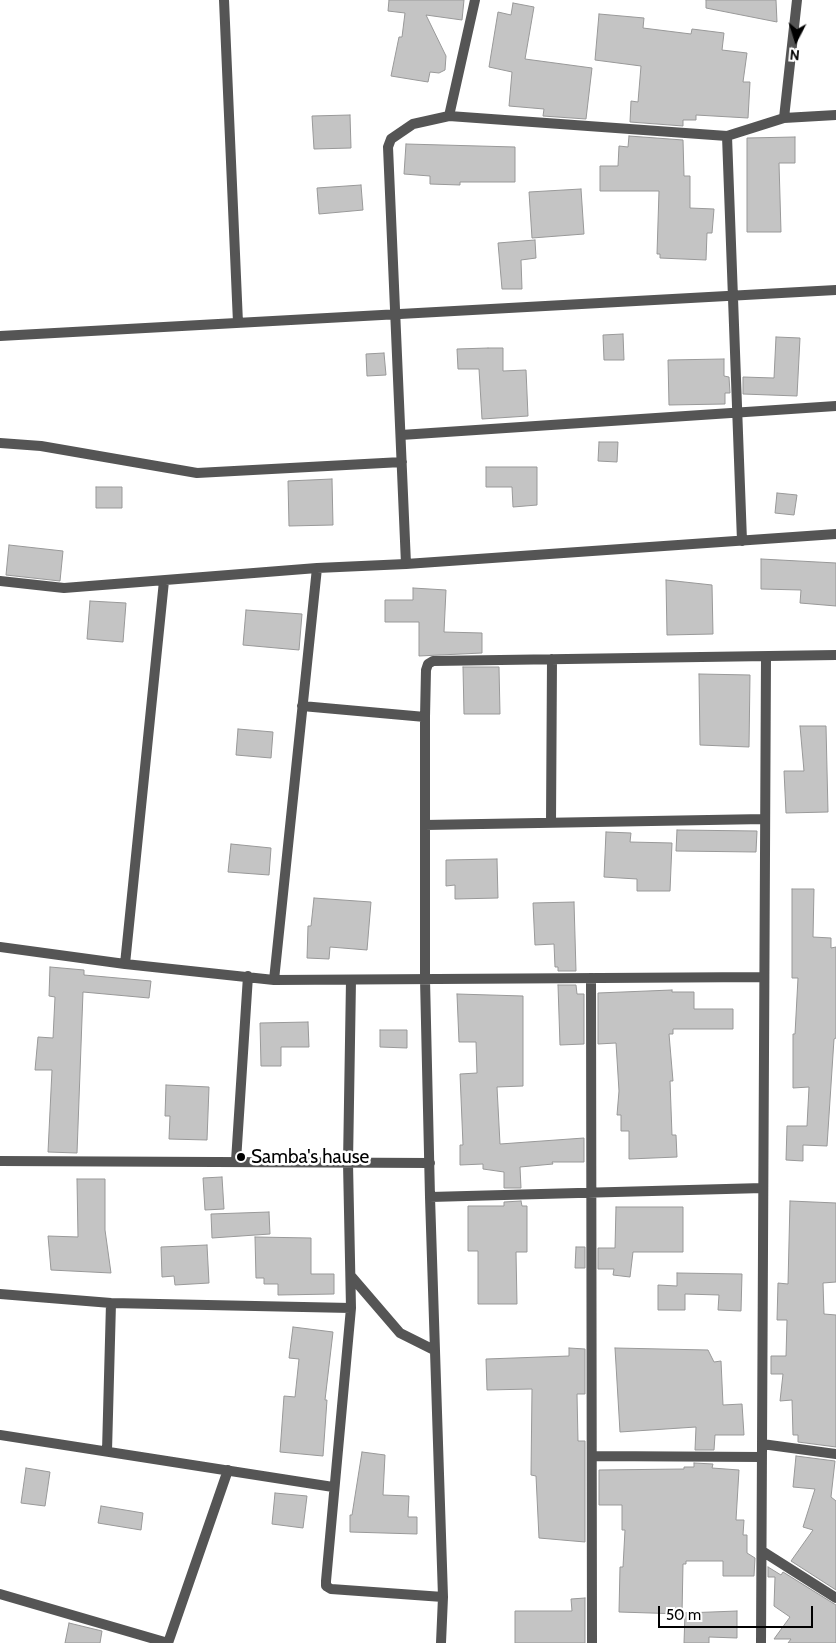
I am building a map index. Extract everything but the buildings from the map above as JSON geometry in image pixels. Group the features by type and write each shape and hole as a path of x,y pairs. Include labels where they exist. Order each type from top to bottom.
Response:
{"street":[{"path":"224,0 238,323"},
{"path":"449,116 475,0"},
{"path":"784,118 797,0"},
{"path":"406,564 388,147 391,139 397,132 413,124 449,116 727,136 784,118 836,115"},
{"path":"727,136 742,541"},
{"path":"0,336 836,290"},
{"path":"401,434 836,406"},
{"path":"0,443 41,446 197,473 402,462"},
{"path":"0,582 64,588 317,568 406,564 836,534"},
{"path":"274,980 317,568"},
{"path":"125,964 164,581"},
{"path":"441,1643 442,1597 430,1197 426,978 426,670 433,660 836,655"},
{"path":"761,1643 766,657"},
{"path":"551,823 552,659"},
{"path":"302,706 426,717"},
{"path":"425,825 765,819"},
{"path":"0,947 125,964 274,980 764,977"},
{"path":"236,1161 248,976"},
{"path":"591,978 592,1643"},
{"path":"351,980 348,1163 352,1308 326,1586 331,1589 442,1597"},
{"path":"0,1161 430,1163"},
{"path":"430,1197 763,1188"},
{"path":"351,1276 400,1333 434,1350"},
{"path":"0,1294 111,1303 352,1308"},
{"path":"107,1451 111,1303"},
{"path":"0,1434 334,1487"},
{"path":"762,1444 836,1454"},
{"path":"592,1456 762,1457"},
{"path":"0,1594 168,1643 228,1470"},
{"path":"762,1551 836,1598"}],"place":[{"name":"Samba's hause","path":"241,1157"}]}
